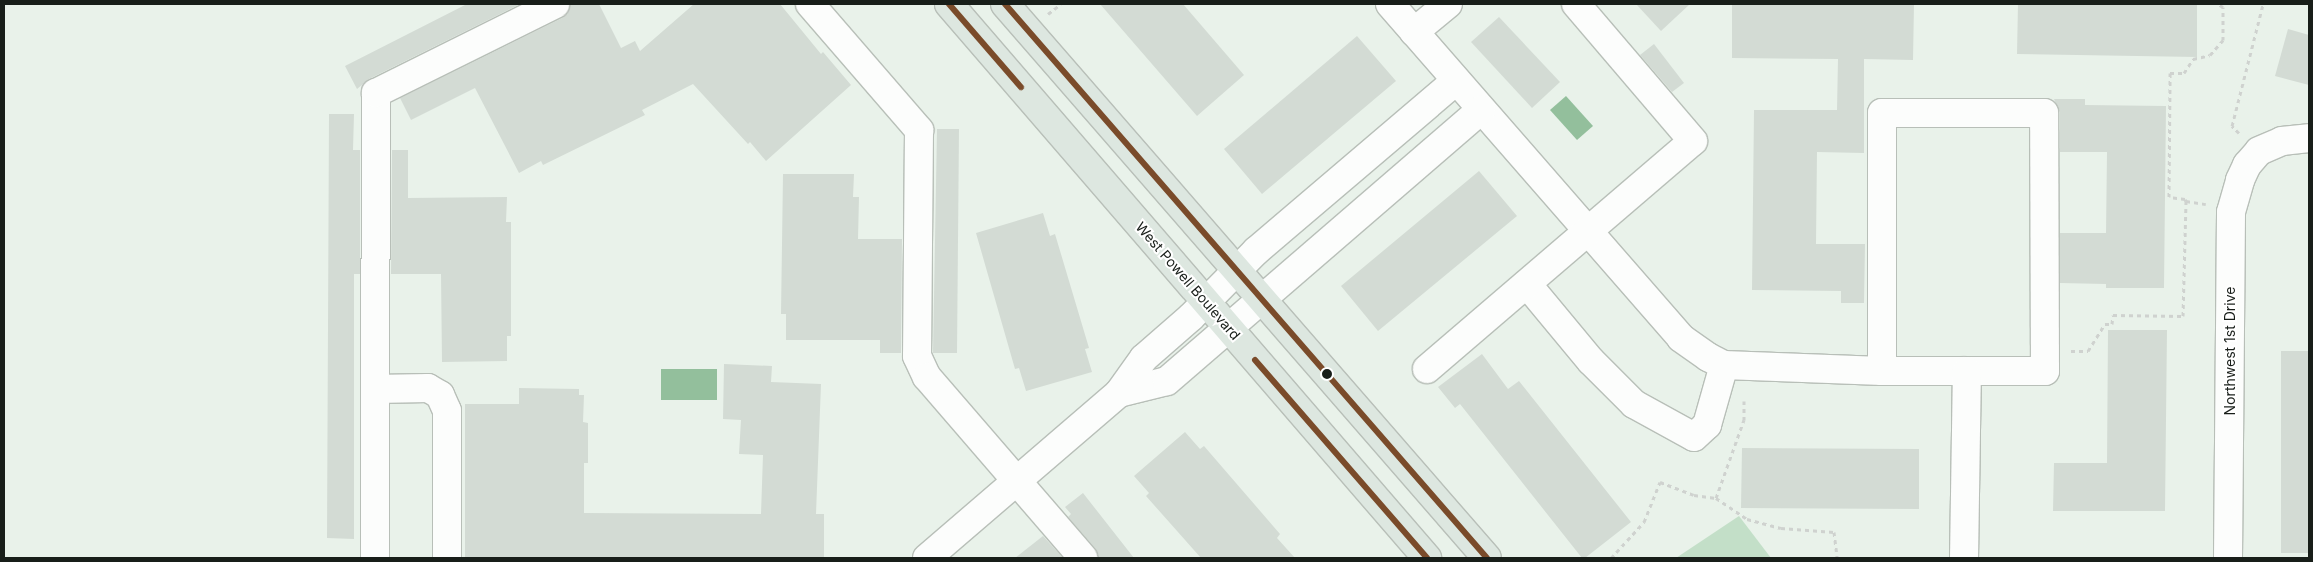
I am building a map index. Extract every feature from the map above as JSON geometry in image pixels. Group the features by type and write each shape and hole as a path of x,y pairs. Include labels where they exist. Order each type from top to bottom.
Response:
{"main road":[{"name":"West Powell Boulevard","path":"949,4 1427,558"},
{"path":"1005,4 1487,558"}],"street":[{"path":"375,558 376,93 555,4"},
{"path":"810,4 919,130 917,356 927,377 1083,558"},
{"path":"1390,4 1481,110 1590,231 1681,338 1708,357 1734,366 1882,371 2045,371 2044,113 1882,113 1882,371"},
{"path":"1414,32 1448,4"},
{"path":"1427,369 1693,141 1576,4"},
{"path":"931,556 1119,393 1144,358 1206,302 1256,252 1456,81"},
{"path":"1119,393 1168,381 1481,110"},
{"path":"2258,150 2282,141 2309,138"},
{"name":"Northwest 1st Drive","path":"2228,558 2231,212 2240,180 2247,165 2258,150"},
{"path":"1527,284 1591,361 1634,404 1694,437 1707,425 1734,366"},
{"path":"1964,558 1966,371"},
{"path":"375,389 428,388 440,394 447,411 447,558"}],"path":[{"path":"2218,4 2223,7 2222,40 2210,55 2193,59 2184,73 2170,73 2168,197 2198,202 2231,212"},
{"path":"2258,150 2232,126 2263,4"},
{"path":"2045,351 2088,351 2105,324 2112,324 2113,315 2183,316 2186,201"},
{"path":"1716,498 1744,420 1734,366"},
{"path":"1611,558 1644,522 1660,482 1694,496 1716,498 1747,519 1781,528 1834,532 1837,558"}],"shaded area":[{"path":"1566,96 1593,126 1577,140 1550,110"},
{"path":"661,369 717,369 717,400 661,400"},
{"path":"1739,516 1771,558 1676,558"}],"building":[{"path":"467,4 520,4 369,79 357,89 345,66"},
{"path":"570,4 599,4 621,48 635,41 640,51 694,4 780,4 821,54 823,52 851,85 766,161 693,84 642,110 645,115 543,165 541,161 519,173 475,88 411,120 400,98 562,18 568,12"},
{"path":"1100,4 1183,4 1244,75 1197,116"},
{"path":"1636,4 1690,4 1661,31"},
{"path":"1732,4 1914,4 1913,60 1864,59 1864,153 1817,152 1816,244 1865,244 1864,303 1841,303 1841,291 1752,290 1754,110 1837,110 1838,59 1732,58"},
{"path":"2018,4 2197,4 2197,57 2017,54"},
{"path":"1499,17 1560,82 1532,108 1471,42"},
{"path":"2288,29 2309,35 2309,85 2275,76"},
{"path":"1357,36 1396,81 1262,194 1224,149"},
{"path":"1654,44 1684,83 1672,92 1640,55"},
{"path":"2054,99 2085,99 2085,105 2166,106 2164,288 2106,288 2106,284 2060,283 2060,233 2106,233 2107,152 2060,152 2060,113"},
{"path":"329,114 354,114 353,150 360,150 360,274 354,274 354,539 327,538"},
{"path":"937,129 959,129 957,353 933,353"},
{"path":"392,150 408,150 408,198 507,197 506,222 511,222 511,336 507,336 507,361 442,362 441,274 391,274"},
{"path":"1479,171 1517,216 1378,331 1341,286"},
{"path":"783,174 854,174 853,197 859,197 858,239 902,239 901,353 880,353 880,340 786,340 786,314 781,314"},
{"path":"1043,213 1050,236 1055,234 1089,348 1085,349 1092,372 1026,391 1019,368 1015,369 976,233"},
{"path":"2108,330 2167,330 2165,511 2053,511 2054,463 2107,463"},
{"path":"2281,351 2309,351 2309,553 2281,553"},
{"path":"1482,354 1508,389 1519,381 1631,522 1585,558 1582,558 1460,404 1455,408 1438,387"},
{"path":"724,364 772,366 771,382 821,384 816,514 824,514 824,558 465,558 465,404 519,404 519,388 579,389 579,395 584,395 583,422 588,423 588,463 584,463 584,513 761,514 763,455 739,454 741,420 723,419"},
{"path":"1185,432 1200,449 1204,446 1280,534 1277,538 1295,558 1201,558 1146,496 1149,493 1134,476"},
{"path":"1742,448 1919,449 1919,509 1741,508"},
{"path":"1083,493 1134,558 1098,558 1095,548 1068,517 1071,514 1065,507"},
{"path":"1043,536 1063,558 1015,558"}],"transit line":[{"path":"949,4 1021,87"},
{"path":"1005,4 1487,558"},
{"path":"1255,360 1427,558"}]}
